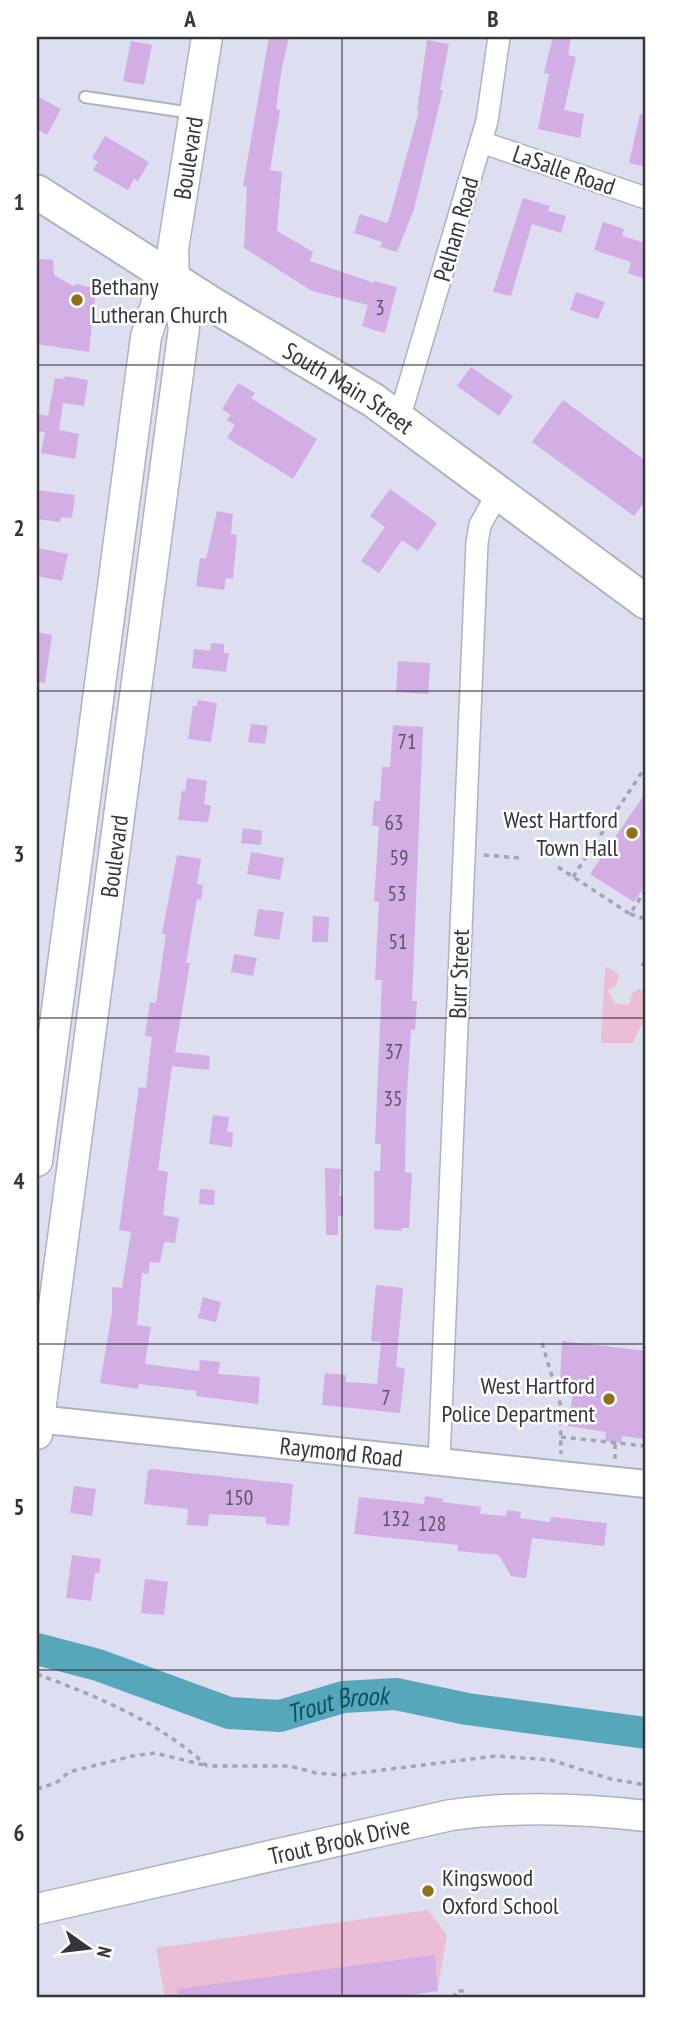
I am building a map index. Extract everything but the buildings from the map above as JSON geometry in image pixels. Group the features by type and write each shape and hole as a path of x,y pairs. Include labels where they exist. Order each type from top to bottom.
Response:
{"main road":[{"name":"Boulevard","path":"37,1424 184,328 174,279 174,232 207,37"},
{"name":"South Main Street","path":"37,192 174,279 351,385 644,596"},
{"name":"Boulevard","path":"37,1161 146,337 158,302 174,279"},
{"path":"115,572 151,578"},
{"path":"78,848 115,854"},
{"path":"42,1122 78,1127"},
{"name":"Trout Brook Drive","path":"37,1909 451,1815 500,1809 547,1808 646,1816"}],"street":[{"name":"Pelham Road","path":"399,419 481,142 499,37"},
{"name":"LaSalle Road","path":"481,142 646,198"},
{"name":"Burr Street","path":"439,1461 477,543 480,525 498,493"},
{"name":"Raymond Road","path":"37,1424 646,1483"}],"lane":[{"path":"85,97 194,113"}],"path":[{"path":"573,877 646,766"},
{"path":"484,855 519,858"},
{"path":"558,867 630,914 646,919"},
{"path":"630,914 646,889"},
{"path":"642,966 646,960"},
{"path":"542,1343 559,1404 562,1456"},
{"path":"561,1437 646,1447"},
{"path":"615,1443 615,1461"},
{"path":"37,1674 150,1722 182,1743 206,1766"},
{"path":"37,1789 56,1783 78,1769 144,1754 175,1756 206,1766 290,1766 316,1773 342,1775 496,1756 551,1760 611,1779 646,1785"},
{"path":"454,1998 456,1991 465,1991"}],"shaded area":[{"path":"608,967 619,975 616,986 608,990 614,1003 629,1005 632,994 639,988 646,992 646,1015 633,1043 601,1043 605,968"},
{"path":"428,1910 447,1935 438,1987 340,1970 344,1998 165,1998 156,1948"}],"waterway":[{"name":"Trout Brook","path":"37,1649 98,1665 229,1713 280,1716 343,1697 396,1694 467,1709 646,1733"}],"place":[{"name":"Bethany Lutheran Church","path":"77,300"},
{"name":"West Hartford Town Hall","path":"632,833"},
{"name":"West Hartford Police Department","path":"609,1399"},
{"name":"Kingswood Oxford School","path":"428,1891"}]}
